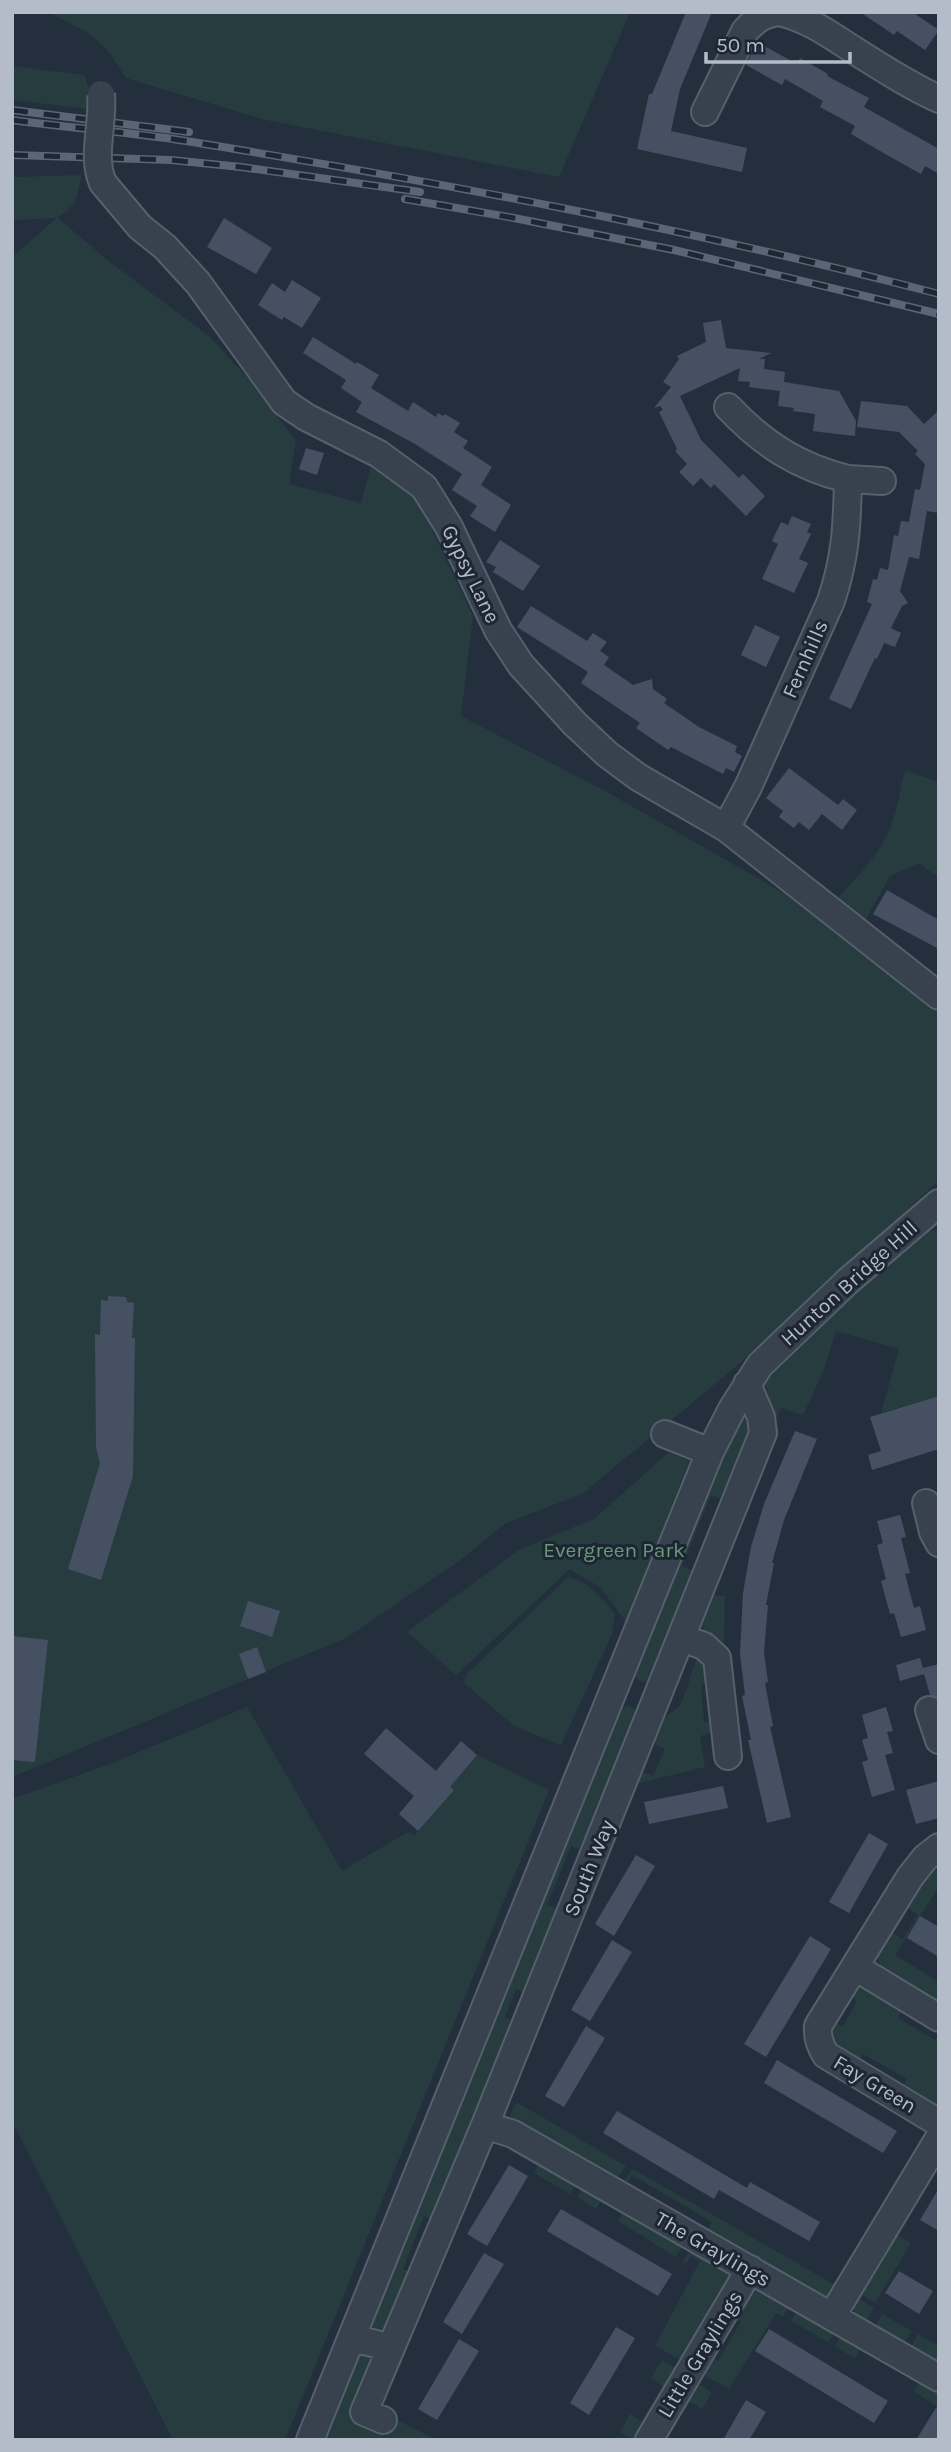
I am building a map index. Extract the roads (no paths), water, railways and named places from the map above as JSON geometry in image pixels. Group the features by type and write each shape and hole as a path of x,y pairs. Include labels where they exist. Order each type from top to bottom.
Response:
{"street":[{"path":"705,112 746,31 765,15 778,12 791,15 826,33 908,84 936,94"},
{"name":"Gypsy Lane","path":"101,94 103,112 97,170 103,183 140,227 164,247 198,283 284,402 306,417 379,454 424,486 449,527 498,629 520,665 544,693 607,754 638,777 726,828 939,996"},
{"path":"728,407 744,424 796,462 821,473 848,480 882,481"},
{"name":"Fernhills","path":"726,828 748,787 831,601 842,570 848,480"},
{"name":"Hunton Bridge Hill","path":"753,1375 848,1281 938,1204"},
{"name":"South Way","path":"310,2440 710,1452 753,1375"},
{"name":"South Way","path":"383,2420 364,2412 485,2124 763,1433 753,1375"},
{"path":"665,1434 710,1452"},
{"path":"926,1503 939,1543"},
{"path":"681,1638 704,1646 717,1658 728,1756"},
{"path":"615,1687 655,1702"},
{"path":"929,1710 938,1737"},
{"name":"Fay Green","path":"939,1847 925,1858 909,1877 818,2026 821,2048 834,2061 939,2123"},
{"path":"855,1967 939,2018"},
{"name":"The Graylings","path":"485,2124 513,2134 939,2378"},
{"path":"832,2316 939,2138"},
{"name":"Little Graylings","path":"649,2440 750,2269"},
{"path":"353,2338 391,2348"}],"railway":[{"path":"12,110 189,132"},
{"path":"12,120 186,141 470,190 752,248 939,294"},
{"path":"12,155 171,160 420,192"},
{"path":"405,199 674,250 939,314"}],"park label":[{"name":"Evergreen Park","path":"614,1550"}]}
